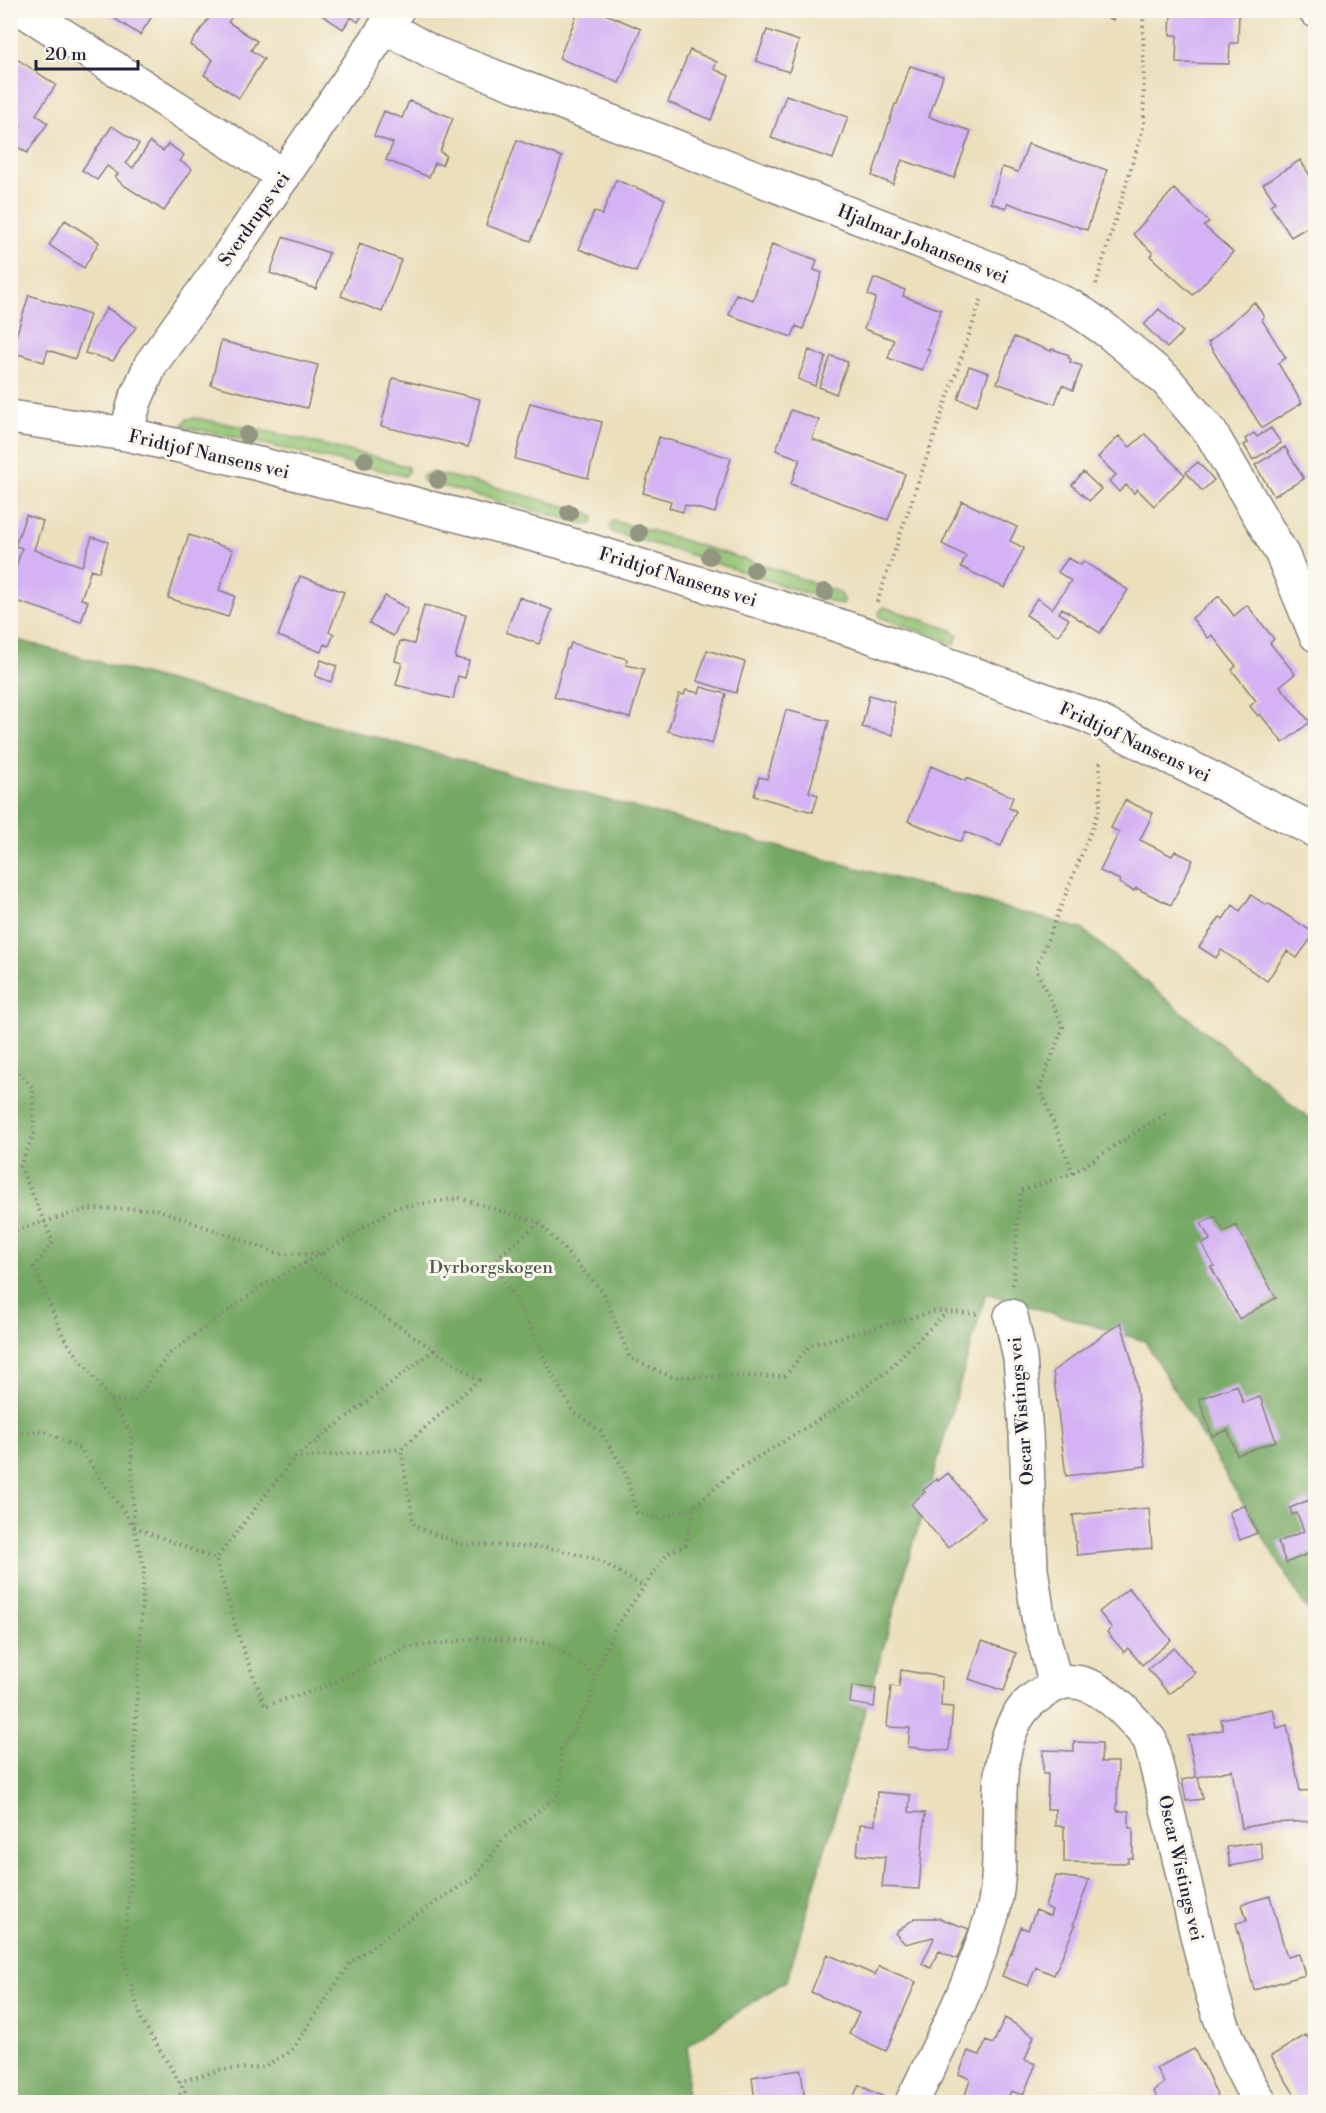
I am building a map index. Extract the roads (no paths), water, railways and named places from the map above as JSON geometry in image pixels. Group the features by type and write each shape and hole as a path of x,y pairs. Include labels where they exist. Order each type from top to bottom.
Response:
{"street":[{"path":"23,10 284,176"},
{"name":"Sverdrups vei","path":"126,434 135,401 151,364 392,19"},
{"name":"Hjalmar Johansens vei","path":"392,19 431,52 992,269 1086,316 1158,372 1211,433 1282,554 1316,635"},
{"name":"Fridtjof Nansens vei","path":"10,417 126,434 259,464 558,541 866,634 1088,716 1316,831"},
{"name":"Oscar Wistings vei","path":"1011,1316 1020,1358 1026,1434 1031,1569 1038,1616 1056,1684 1073,1682 1091,1687 1112,1698 1132,1717 1150,1740 1209,1986 1227,2039 1260,2103"},
{"path":"912,2103 958,2008 993,1913 1000,1870 1001,1770 1006,1746 1017,1720 1031,1701 1056,1684"}],"park label":[{"name":"Dyrborgskogen","path":"491,1267"}]}
